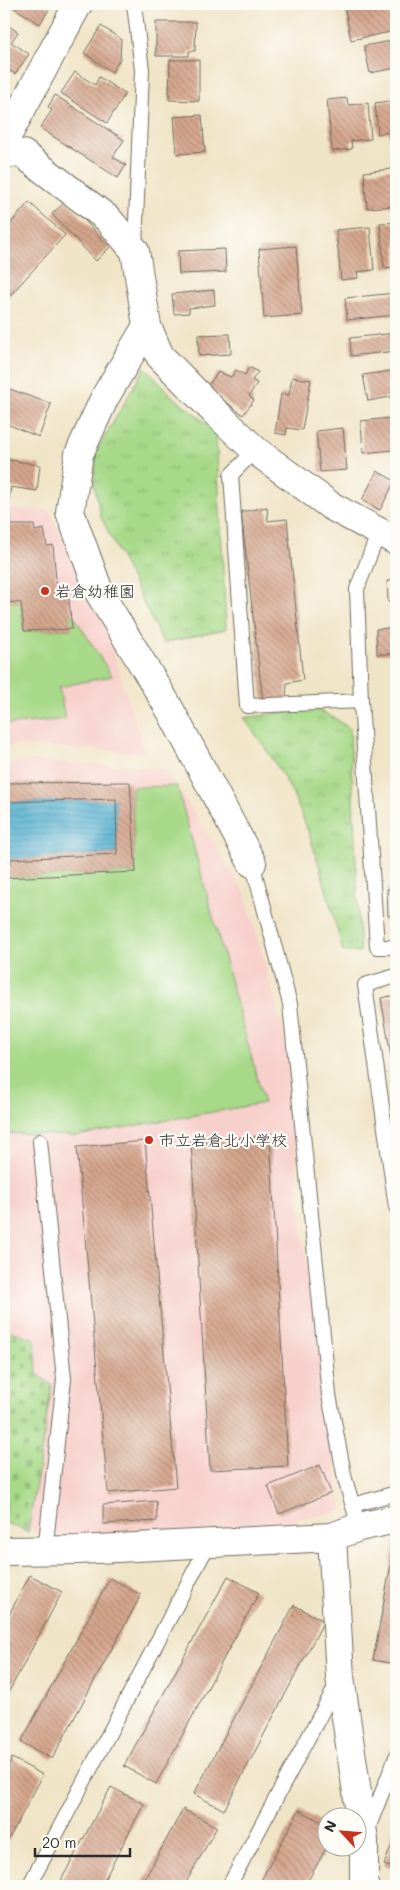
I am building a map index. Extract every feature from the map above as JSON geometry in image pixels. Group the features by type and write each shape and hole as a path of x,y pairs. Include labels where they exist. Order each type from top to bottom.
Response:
{"street":[{"path":"4,142 78,4"},
{"path":"4,152 23,154 108,219 135,251 147,326 160,356 214,411 256,450 331,506 388,536"},
{"path":"147,326 105,397 78,454 70,512 100,594 168,706 252,863"},
{"path":"6,1554 332,1537 356,1516 396,1519"},
{"path":"332,1537 340,1677 359,1808"},
{"path":"364,1858 364,1886"}],"lane":[{"path":"134,4 142,70 135,251"},
{"path":"256,450 231,475 247,706 361,701"},
{"path":"388,536 356,589 361,701 377,947 396,947"},
{"path":"252,863 290,1004 330,1395 345,1479 356,1516 396,1493"},
{"path":"396,976 365,985 396,1207"},
{"path":"40,1141 64,1379 45,1551"},
{"path":"29,1886 209,1543"},
{"path":"229,1886 340,1677"},
{"path":"368,1830 396,1757"}],"shaded area":[{"name":"岩倉幼稚園","path":"4,509 49,510 107,633 145,753 18,745 4,747"},
{"name":"市立岩倉北小学校","path":"36,761 166,769 245,893 288,1048 302,1231 342,1511 247,1528 73,1537 28,1532 52,1385 37,1374 35,1339 4,1329 4,764"}],"green space":[{"path":"145,367 171,395 216,431 226,629 163,643 101,517 94,484 96,452"},
{"path":"4,602 21,603 24,631 71,629 70,610 112,676 59,687 65,719 4,725"},
{"path":"314,708 336,719 350,729 360,953 343,951 316,854 303,817 278,767 244,718"},
{"path":"177,786 264,1103 76,1136 4,1133 4,878 135,872 132,787"},
{"path":"4,1329 35,1339 37,1374 52,1385 28,1532 4,1522"}],"water":[{"path":"116,799 117,854 11,859 10,864 4,864 4,802"}],"building":[{"path":"8,4 44,4 50,8 40,24"},
{"path":"344,4 390,4 395,31 351,40"},
{"path":"156,22 196,22 195,51 189,51 189,56 156,56"},
{"path":"4,23 18,32 11,42 29,54 15,74 4,67"},
{"path":"101,26 121,39 120,59 112,72 84,53"},
{"path":"396,40 396,68 370,73 364,46"},
{"path":"170,60 199,60 199,101 169,100"},
{"path":"75,72 95,85 99,77 125,94 107,123 61,93"},
{"path":"55,95 124,140 113,157 126,165 118,178 40,128 52,110 48,107"},
{"path":"347,98 348,105 368,103 371,139 351,141 352,149 332,151 327,100"},
{"path":"396,100 396,136 389,137 389,132 378,134 375,103"},
{"path":"202,115 205,152 177,154 174,117"},
{"path":"391,158 396,158 396,206 367,208 364,172 392,169"},
{"path":"66,201 110,247 96,261 52,214"},
{"path":"29,202 65,235 4,302 4,231"},
{"path":"396,222 396,267 384,268 380,223"},
{"path":"370,227 374,270 357,272 358,278 341,280 336,230"},
{"path":"296,246 302,315 264,318 259,249"},
{"path":"225,249 226,272 179,274 178,251"},
{"path":"214,290 215,305 189,308 189,313 174,314 172,294"},
{"path":"396,293 396,315 347,320 345,298"},
{"path":"396,333 396,351 351,356 350,338"},
{"path":"230,334 231,354 199,356 198,335"},
{"path":"249,367 258,372 252,380 257,383 249,396 254,400 243,415 207,387 218,372 231,377 236,370 245,375"},
{"path":"391,371 396,396 368,401 363,375"},
{"path":"292,377 311,380 302,430 287,428 286,435 275,433 281,394 289,395"},
{"path":"4,387 51,404 39,437 4,423"},
{"path":"393,417 396,417 396,442 395,442"},
{"path":"391,418 393,450 363,453 361,421"},
{"path":"343,428 347,470 320,472 316,431"},
{"path":"4,459 40,465 37,491 11,487 8,506 4,506"},
{"path":"377,471 395,481 380,510 362,500"},
{"path":"267,507 268,521 287,519 303,680 287,683 286,698 263,702 241,512"},
{"path":"4,513 9,513 10,525 34,525 35,531 44,529 47,546 53,545 57,591 68,591 72,629 24,631 21,603 4,602"},
{"path":"396,580 396,602 388,602 387,581"},
{"path":"391,605 396,605 396,683 393,654 377,654 376,629 392,628"},
{"path":"130,782 136,872 4,878 4,864 10,864 11,859 117,854 116,799 4,802 4,783"},
{"path":"396,888 396,915 388,916 387,889"},
{"path":"396,995 396,1080 395,1080 381,998"},
{"path":"270,1136 288,1466 210,1470 191,1141"},
{"path":"145,1141 176,1487 108,1493 77,1147"},
{"path":"320,1465 331,1493 279,1514 268,1486"},
{"path":"156,1501 157,1521 103,1524 103,1505"},
{"path":"396,1542 396,1664 373,1660"},
{"path":"30,1575 62,1592 4,1701 4,1624"},
{"path":"228,1576 259,1593 156,1784 124,1766"},
{"path":"110,1578 141,1595 52,1759 21,1742"},
{"path":"294,1605 324,1621 224,1810 194,1794"},
{"path":"12,1758 43,1775 4,1848 4,1774"},
{"path":"111,1787 144,1804 101,1886 58,1886"},
{"path":"183,1809 217,1827 184,1886 141,1886"},
{"path":"299,1810 318,1820 318,1858 321,1858 305,1886 258,1886"},
{"path":"396,1833 396,1869 384,1865"}],"place":[{"name":"岩倉幼稚園","path":"45,591"},
{"name":"市立岩倉北小学校","path":"149,1140"}]}
